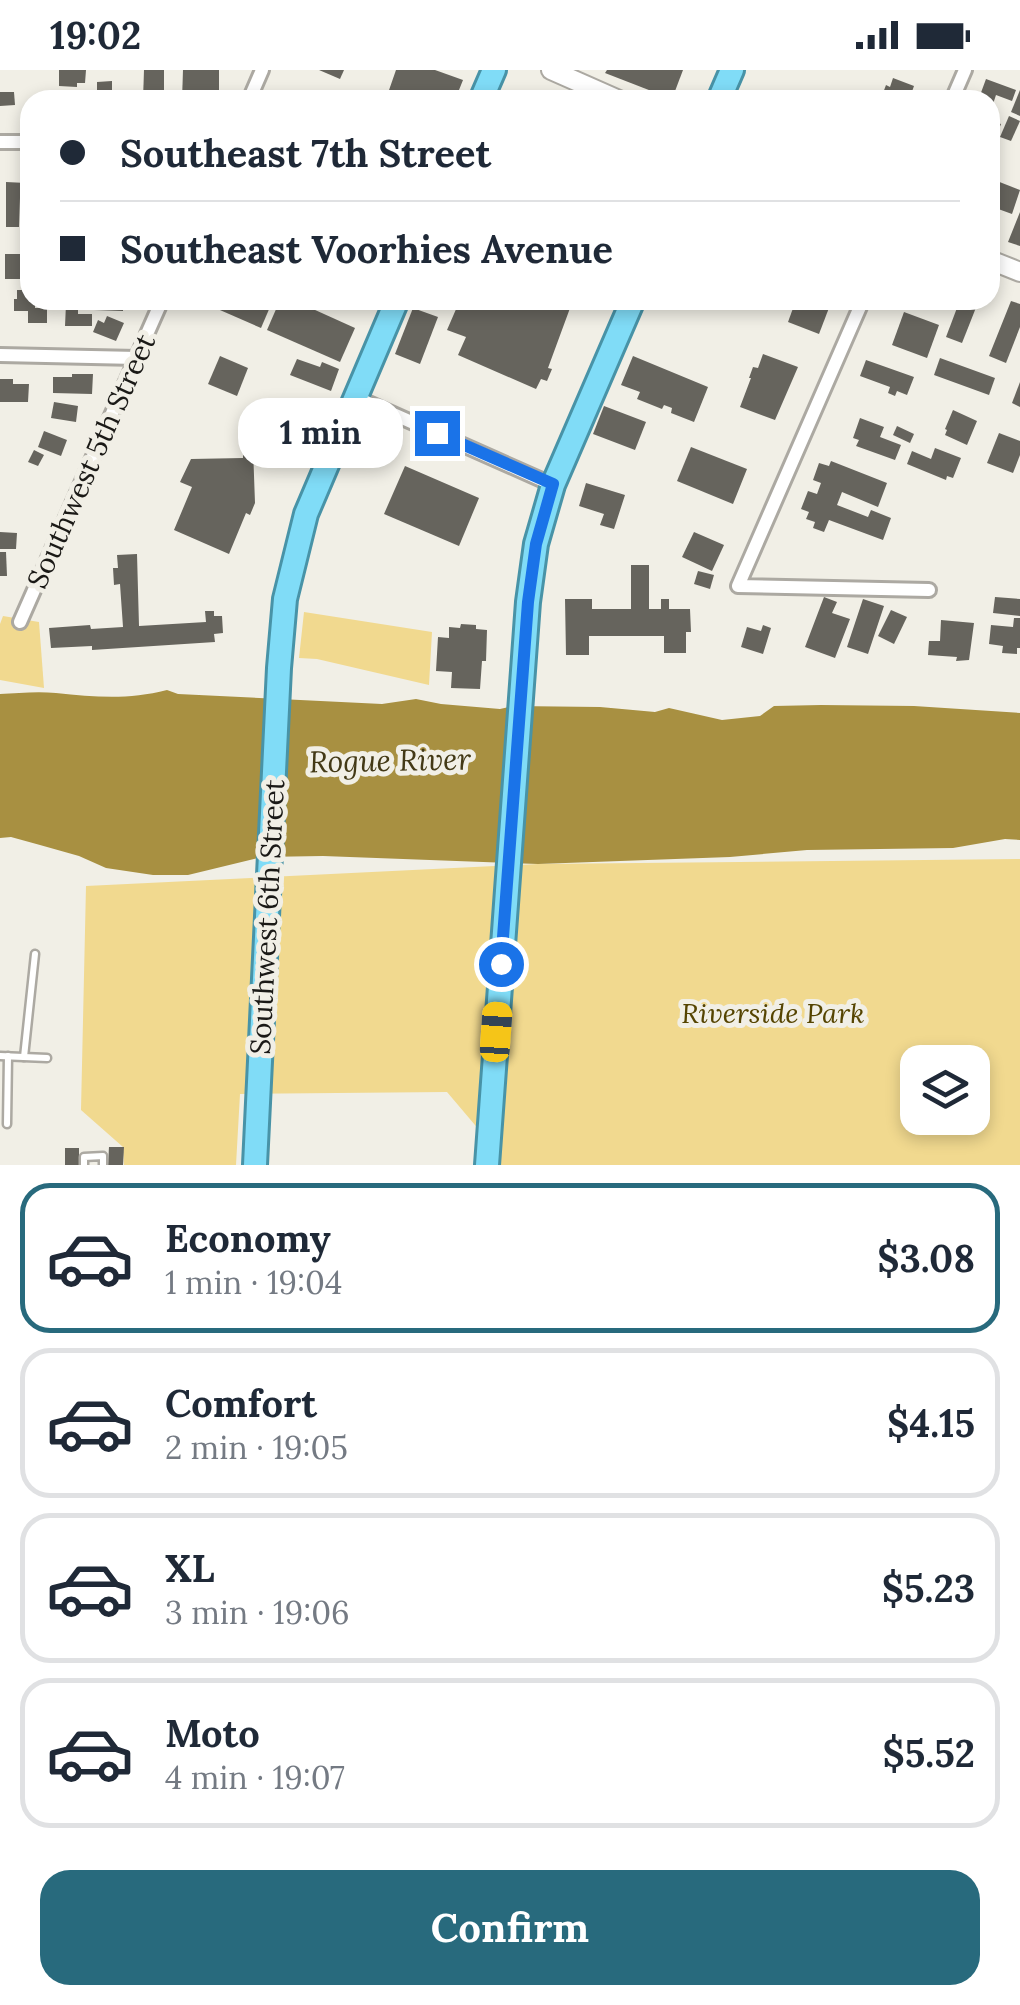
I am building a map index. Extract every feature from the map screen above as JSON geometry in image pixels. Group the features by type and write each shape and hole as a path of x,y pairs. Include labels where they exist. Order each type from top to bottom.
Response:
{"highway":[{"name":"Southwest 6th Street","path":"254,1165 285,599 306,514 392,310"},
{"path":"487,1165 528,602 536,544 553,484 629,310"}],"street":[{"path":"550,70 596,90"},
{"name":"Southwest 5th Street","path":"20,622 158,310"},
{"path":"859,310 738,586 929,590"},
{"path":"0,356 137,358"},
{"path":"355,397 553,484"}],"lane":[{"path":"24,1057 35,954"},
{"path":"8,1124 4,1056 47,1058"},
{"path":"84,1165 84,1157 103,1156 104,1165"}],"green space":[{"path":"304,612 432,632 429,685 299,658"},
{"path":"3,616 39,622 44,688 0,680"},
{"name":"Riverside Park","path":"1020,859 1020,1165 499,1165 497,1151 447,1092 240,1094 236,1165 124,1165 123,1147 81,1110 86,886 538,864"}],"water":[{"name":"Rogue River","path":"167,690 178,694 382,704 416,699 500,709 600,707 655,712 669,708 722,720 760,716 774,706 914,706 1020,713 1020,840 953,848 807,850 538,864 262,857 188,875 153,875 106,868 79,856 11,837 0,838 0,694 42,692 112,697"}],"building":[{"path":"59,70 86,70 85,83 77,83 77,87 59,86"},
{"path":"144,70 164,70 164,90 143,90"},
{"path":"183,70 219,70 219,90 182,90"},
{"path":"319,70 344,70 340,79"},
{"path":"396,70 435,70 463,80 459,90 389,90"},
{"path":"683,70 675,90 649,90 605,73"},
{"path":"893,78 914,86 913,90 884,90 886,85 890,87"},
{"path":"986,79 1016,90 1012,101 1000,96 1000,90 982,90"},
{"path":"112,81 112,90 97,90 97,82"},
{"path":"1020,90 1020,116 1011,112"},
{"path":"0,92 14,92 15,105 0,106"},
{"path":"1009,116 1020,121 1011,141 1000,137"},
{"path":"6,182 20,183 19,227 6,227"},
{"path":"1000,182 1020,190 1012,214 1000,210"},
{"path":"1020,212 1020,246 1008,242"},
{"path":"5,254 20,254 20,279 5,279"},
{"path":"20,290 20,310 47,310 47,323 28,323 28,311 14,311"},
{"path":"1011,301 1020,304 1020,327 1006,363 989,356"},
{"path":"66,310 92,314 92,326 65,326"},
{"path":"220,310 269,310 261,328"},
{"path":"276,310 315,310 355,328 340,362 267,330"},
{"path":"412,310 438,317 420,364 395,354"},
{"path":"456,310 569,310 547,381 541,379 536,389 458,355 466,337 447,330"},
{"path":"792,310 828,310 819,334 788,322"},
{"path":"956,310 975,310 962,343 946,337"},
{"path":"904,312 939,325 927,358 892,345"},
{"path":"107,316 124,323 116,341 93,332 98,320 104,323"},
{"path":"763,354 798,367 775,420 740,407 753,367 758,368"},
{"path":"220,356 248,368 237,396 208,384"},
{"path":"633,356 708,387 694,422 671,413 672,408 664,405 662,409 637,399 640,392 621,385"},
{"path":"940,358 995,378 989,395 934,375"},
{"path":"297,359 339,369 331,391 290,375"},
{"path":"866,360 914,377 907,395 897,391 895,396 888,393 890,387 860,376"},
{"path":"93,374 92,394 53,393 53,377"},
{"path":"0,379 29,384 28,402 0,402"},
{"path":"1020,382 1020,407 1012,403"},
{"path":"54,402 78,406 76,422 51,418"},
{"path":"604,406 646,422 635,450 593,434"},
{"path":"953,410 977,421 967,445 945,435"},
{"path":"860,418 884,427 880,437 901,445 895,460 856,446 859,440 853,438"},
{"path":"897,426 914,434 910,443 893,435"},
{"path":"44,431 67,440 61,456 38,447"},
{"path":"999,433 1020,441 1013,473 987,463"},
{"path":"691,447 747,469 733,504 677,481"},
{"path":"243,448 253,448 255,503 250,515 246,513 229,554 174,530 192,487 180,482 191,459 243,458"},
{"path":"935,448 961,458 953,478 947,476 946,480 907,464 912,451 931,459"},
{"path":"34,450 44,455 38,466 28,462"},
{"path":"831,461 887,483 878,507 842,492 837,505 868,517 871,510 891,518 883,540 829,520 824,532 813,528 815,522 806,519 809,512 801,509 808,491 817,494 821,483 813,480 819,463 829,466"},
{"path":"405,466 479,498 459,546 384,514"},
{"path":"586,483 625,495 614,529 600,525 604,514 579,506"},
{"path":"0,532 17,533 16,549 0,549"},
{"path":"694,532 724,545 712,571 682,557"},
{"path":"0,552 6,552 7,576 0,576"},
{"path":"137,554 139,626 206,622 205,611 214,611 214,616 222,616 223,633 214,634 215,642 92,650 92,646 51,648 49,628 123,627 120,584 114,585 113,568 118,568 117,555"},
{"path":"631,565 649,565 649,609 661,609 661,599 669,599 669,609 690,609 691,632 686,632 686,653 664,653 664,636 589,636 589,655 566,655 565,599 592,599 592,609 631,609"},
{"path":"698,571 714,575 710,589 694,584"},
{"path":"824,597 837,602 832,613 850,619 835,658 805,647"},
{"path":"995,597 1020,599 1020,616 993,613"},
{"path":"863,599 884,606 868,654 847,647"},
{"path":"891,610 907,617 894,644 878,636"},
{"path":"1014,618 1020,618 1020,648 1017,654 1002,653 1003,646 989,644 991,625 1013,627"},
{"path":"941,620 974,623 969,660 928,655 929,641 940,641"},
{"path":"461,624 487,630 480,689 451,688 452,672 436,671 438,637 449,638 449,627 460,628"},
{"path":"763,625 771,628 763,654 741,647 747,627 761,631"},
{"path":"109,1147 124,1147 123,1165 108,1165"},
{"path":"65,1148 79,1148 79,1165 65,1165"}],"route":[{"path":"437,433 553,484 536,544 528,602 501,964"}]}
